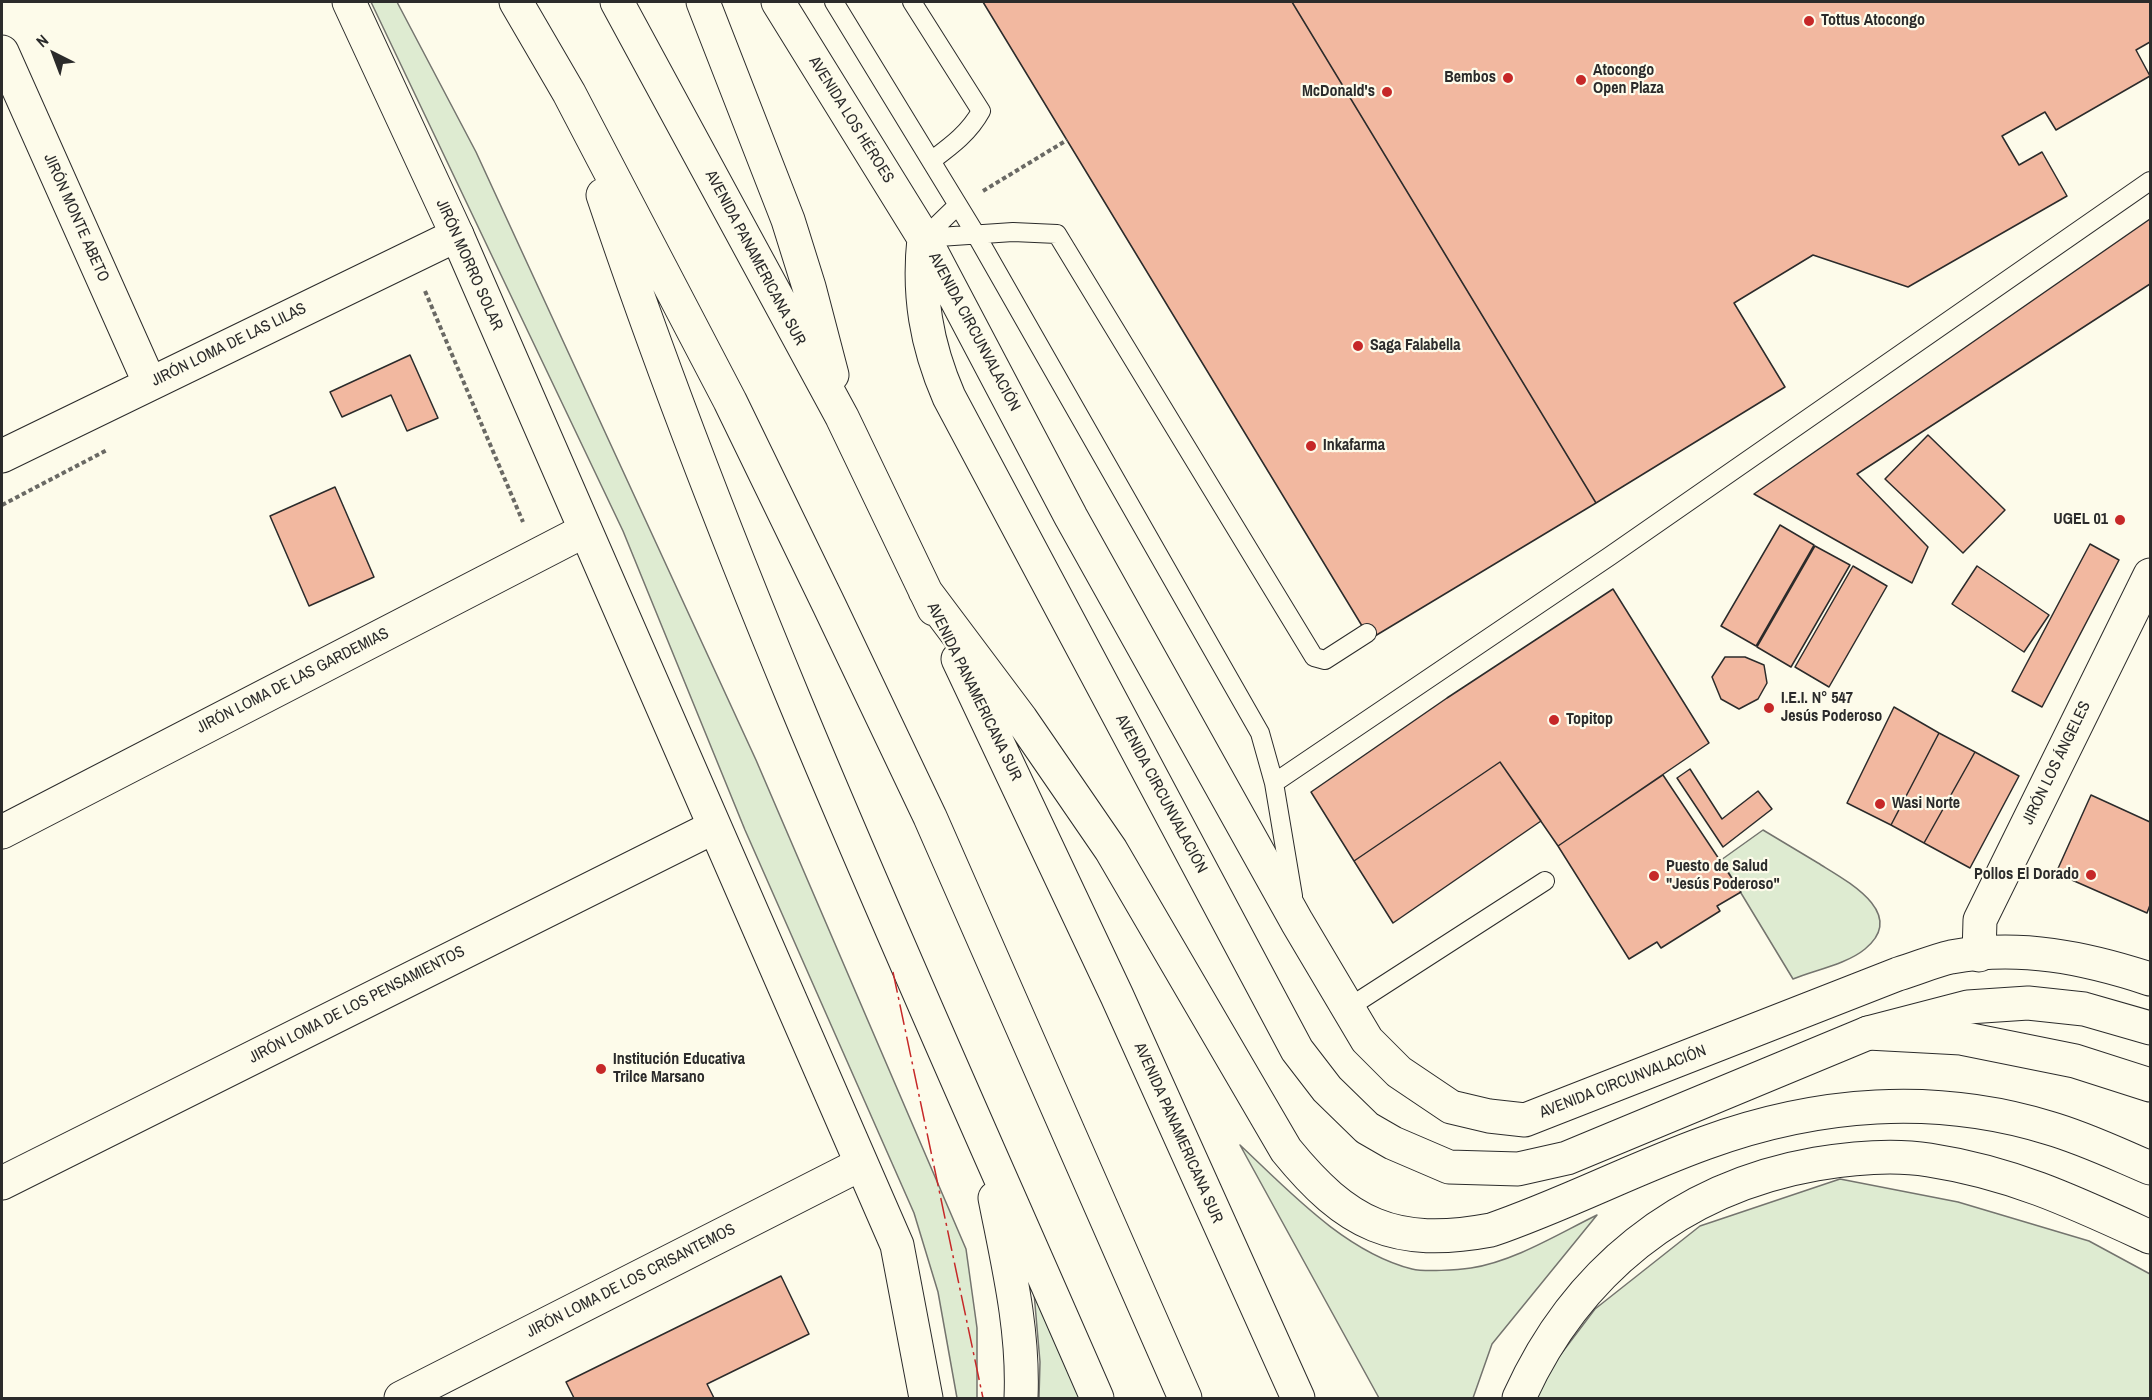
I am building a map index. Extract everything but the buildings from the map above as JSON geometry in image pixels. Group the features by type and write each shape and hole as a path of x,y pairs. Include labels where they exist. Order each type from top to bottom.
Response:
{"main road":[{"name":"JIRÓN MORRO SOLAR","path":"349,2 457,235 897,1245 926,1398"},
{"path":"516,2 569,93 730,401 930,817 1185,1398"},
{"name":"AVENIDA PANAMERICANA SUR","path":"617,2 842,417 1112,985 1298,1398"},
{"path":"703,2 788,220 809,287 842,417"},
{"name":"AVENIDA LOS HÉROES","path":"778,2 924,238"},
{"name":"JIRÓN MONTE ABETO","path":"2,52 150,384"},
{"path":"569,93 630,276 696,457 776,657 1097,1398"},
{"name":"JIRÓN LOMA DE LAS LILAS","path":"2,456 457,235"},
{"name":"AVENIDA CIRCUNVALACIÓN","path":"924,238 1071,517 1297,922 1348,1008 1368,1040 1417,1086 1451,1107 1489,1116 1525,1120 1898,974 1951,957 2030,951 2103,964 2151,979"},
{"name":"AVENIDA CIRCUNVALACIÓN","path":"924,238 921,287 925,326 934,363 950,397 1297,1050 1327,1089 1367,1128 1393,1143 1449,1167 1518,1168 1567,1158 1869,1033 1968,1007 2028,1003 2084,1009 2151,1028"},
{"name":"JIRÓN LOMA DE LAS GARDEMIAS","path":"2,832 584,531"},
{"name":"JIRÓN LOS ÁNGELES","path":"1979,955 1980,920 2151,575"},
{"path":"925,591 1021,718 1111,850 1286,1150 1303,1171 1338,1203 1374,1225 1415,1236 1462,1235 1491,1230 1705,1143 1763,1124 1826,1110 1880,1106 1934,1106 2001,1116 2059,1131 2151,1168"},
{"name":"JIRÓN LOMA DE LOS PENSAMIENTOS","path":"2,1183 714,827"},
{"path":"1869,1033 1961,1038 2075,1061 2151,1085"},
{"path":"982,1134 1018,1315 1023,1366 1021,1398"},
{"path":"1519,1398 1544,1347 1564,1317 1610,1266 1660,1225 1688,1208 1717,1193 1776,1173 1863,1158 1926,1160 1978,1170 2048,1190 2151,1237"},
{"name":"JIRÓN LOMA DE LOS CRISANTEMOS","path":"401,1398 861,1164"},
{"path":"1272,1340 1317,1398"}],"lane":[{"path":"834,2 975,234 1260,734 1274,783 1297,922"},
{"path":"912,2 981,111 973,126 957,142 931,160"},
{"path":"1274,783 1610,556 2151,181"},
{"path":"924,238 958,205"},
{"path":"924,238 1013,232 1057,234 1314,657 1325,660 1367,633"},
{"path":"1348,1008 1545,881"}],"path":[{"path":"958,205 1067,140"},
{"path":"424,288 527,531"}],"green space":[{"path":"371,2 397,2 476,152 756,760 966,1249 977,1328 977,1398 957,1398 938,1292 914,1213 745,830 623,531"},
{"path":"1763,830 1843,879 1868,899 1877,910 1880,923 1877,936 1865,949 1840,963 1793,979 1721,860"},
{"path":"1240,1145 1298,1200 1341,1234 1387,1261 1412,1269 1450,1270 1487,1264 1536,1246 1597,1215 1492,1344 1473,1398 1379,1398"},
{"path":"1840,1179 1958,1202 2089,1241 2150,1274 2150,1398 1535,1398 1542,1379 1595,1309 1700,1226"},
{"path":"1032,1270 1084,1398 1039,1398 1040,1362"}],"power":[{"path":"893,972 983,1398"}],"place":[{"name":"Tottus Atocongo","path":"1809,21"},
{"name":"Bembos","path":"1508,78"},
{"name":"Atocongo Open Plaza","path":"1581,80"},
{"name":"McDonald's","path":"1387,92"},
{"name":"Saga Falabella","path":"1358,346"},
{"name":"Inkafarma","path":"1311,446"},
{"name":"UGEL 01","path":"2120,520"},
{"name":"I.E.I. N° 547 Jesús Poderoso","path":"1769,708"},
{"name":"Topitop","path":"1554,720"},
{"name":"Wasi Norte","path":"1880,804"},
{"name":"Pollos El Dorado","path":"2091,875"},
{"name":"Puesto de Salud \"Jesús Poderoso\"","path":"1654,876"},
{"name":"Institución Educativa Trilce Marsano","path":"601,1069"}]}
